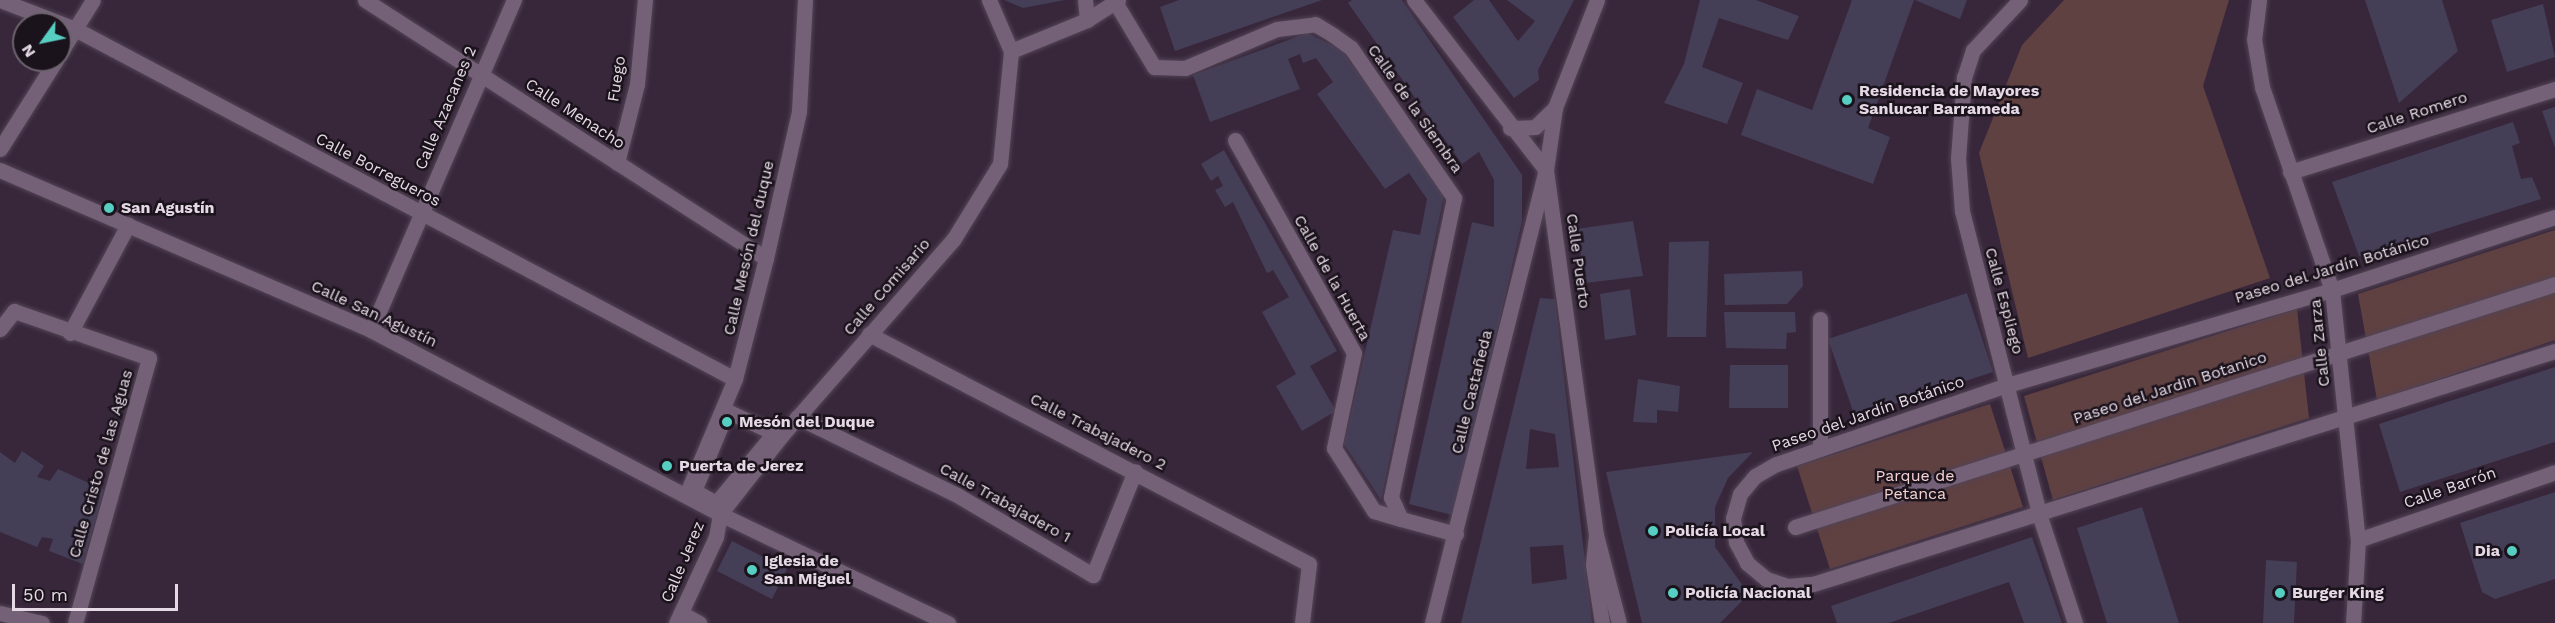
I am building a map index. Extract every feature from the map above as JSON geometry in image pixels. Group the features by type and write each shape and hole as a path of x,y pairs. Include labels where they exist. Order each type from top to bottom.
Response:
{"street":[{"name":"Calle Borregueros","path":"0,0 75,29 420,214 735,379"},
{"path":"72,34 93,0"},
{"name":"Calle Menacho","path":"365,0 766,258"},
{"name":"Calle Azacanes 2","path":"370,330 479,74 514,0"},
{"name":"Fuego","path":"617,163 637,84 645,0"},
{"name":"Calle Mesón del duque","path":"686,495 735,379 766,258 799,111 805,0"},
{"path":"988,0 1011,51 1087,20 1116,1"},
{"path":"1085,0 1087,20"},
{"path":"1414,0 1510,128 1546,170"},
{"name":"Calle Puerto","path":"1597,0 1554,108 1546,170 1596,536 1619,623"},
{"name":"Calle Espliego","path":"2020,0 1973,50 1959,108 1962,211 2039,514 2075,623"},
{"name":"Calle Zarza","path":"2259,0 2254,39 2261,77 2290,172 2332,290 2358,540 2353,623"},
{"name":"Calle de la Siembra","path":"1116,1 1154,67 1185,68 1277,29 1315,24 1334,34 1351,48 1454,198 1391,497 1401,519"},
{"name":"Calle Comisario","path":"718,509 952,240 1000,164 1011,51"},
{"path":"0,149 48,72"},
{"name":"Calle Romero","path":"2290,172 2555,89"},
{"path":"1510,128 1535,128 1554,108"},
{"name":"Calle de la Huerta","path":"1235,140 1354,353 1334,448 1374,511 1401,519"},
{"name":"Calle San Agustín","path":"0,170 370,330 686,495 718,509"},
{"name":"Calle Castañeda","path":"1432,623 1546,170"},
{"name":"Paseo del Jardín Botánico","path":"2555,217 2332,290 2007,385 1765,469 1747,484 1736,506 1733,530 1740,553 1756,572 1777,583 1813,584 2555,351"},
{"path":"0,329 14,311 70,333 128,225"},
{"name":"Paseo del Jardin Botanico","path":"1795,527 2555,284"},
{"path":"1820,319 1820,450"},
{"name":"Calle Cristo de las Aguas","path":"70,333 149,358 75,623"},
{"name":"Calle Trabajadero 2","path":"869,334 1135,471 1309,564 1302,623"},
{"path":"718,509 774,433 727,411 694,491 718,509 948,623"},
{"name":"Calle Trabajadero 1","path":"797,417 957,495 1093,574 1135,471"},
{"name":"Calle Barrón","path":"2358,540 2555,472"},
{"name":"Calle Jerez","path":"678,618 717,537 718,509"},
{"path":"1401,519 1456,534"},
{"name":"Calle Puerto","path":"1596,536 1593,565 1602,623"},
{"path":"0,613 42,623"},
{"path":"678,618 699,623"}],"green space":[{"path":"2064,0 2229,0 2203,86 2270,278 2028,358 1979,153 2022,45"},
{"path":"2555,230 2555,340 2377,400 2358,294"},
{"path":"2297,309 2309,418 2053,500 2024,396"},
{"name":"Parque de Petanca","path":"1990,404 2023,507 1830,569 1797,466"}],"building":[{"path":"1004,0 1065,0 1023,8"},
{"path":"1179,0 1322,0 1175,51 1160,7"},
{"path":"1352,0 1402,0 1522,175 1522,221 1456,516 1409,504 1472,222 1494,227 1494,180 1479,152 1462,164 1348,3"},
{"path":"1474,0 1489,0 1518,41 1535,21 1507,0 1574,0 1538,70 1539,80 1514,98 1453,17"},
{"path":"1700,0 1756,0 1799,16 1788,40 1719,18 1702,67 1743,83 1727,124 1664,103 1684,64"},
{"name":"Residencia de Mayores Sanlucar Barrameda","path":"1852,0 1914,0 1868,128 1890,137 1873,184 1741,135 1757,89 1812,110"},
{"path":"1915,0 1967,0 1960,19"},
{"path":"2365,0 2442,0 2458,51 2399,103"},
{"path":"2543,4 2555,57 2507,72 2491,20"},
{"path":"1307,33 1342,50 1444,195 1381,500 1344,444 1393,230 1420,235 1427,199 1409,173 1385,189 1317,94 1333,82 1316,58 1303,63 1300,54 1288,59 1300,89 1210,122 1193,75"},
{"path":"2555,107 2555,148 2542,111"},
{"path":"2513,122 2520,143 2512,146 2521,179 2532,177 2541,199 2359,256 2332,182"},
{"path":"1224,150 1337,351 1310,366 1336,411 1302,431 1276,386 1296,374 1262,312 1289,297 1273,270 1267,273 1233,202 1225,207 1215,190 1223,186 1218,176 1211,181 1201,164"},
{"path":"1633,221 1643,276 1586,283 1576,229"},
{"path":"1709,241 1706,337 1667,337 1669,242"},
{"path":"1802,271 1803,286 1787,304 1725,305 1724,274"},
{"path":"1630,289 1636,335 1605,340 1600,294"},
{"path":"1967,293 1993,372 1855,417 1828,339"},
{"path":"1540,298 1555,299 1592,623 1461,623","holes":["1530,429 1555,434 1559,467 1526,469","1563,545 1567,579 1532,584 1530,547"]},
{"path":"1724,312 1795,312 1796,332 1787,333 1786,349 1726,348"},
{"path":"1730,365 1788,365 1788,408 1729,408"},
{"path":"2555,367 2555,442 2400,492 2379,424"},
{"path":"1638,379 1680,386 1678,412 1657,410 1657,423 1633,422"},
{"path":"22,451 44,466 37,477 50,481 58,469 104,490 83,564 49,551 53,539 42,537 37,547 0,532 0,452 15,463"},
{"path":"1753,452 1728,478 1715,507 1715,547 1749,594 1720,623 1642,623 1606,472"},
{"name":"Dia","path":"2555,492 2555,579 2495,599 2482,592 2460,523"},
{"path":"2142,507 2179,623 2107,623 2077,528"},
{"path":"2032,537 2062,623 2024,623 2009,582 1889,623 1837,623 1831,606"},
{"name":"Iglesia de San Miguel","path":"732,541 787,569 772,599 717,571"},
{"name":"Burger King","path":"2266,560 2297,562 2294,623 2263,623"}],"place":[{"name":"Residencia de Mayores Sanlucar Barrameda","path":"1847,100"},
{"name":"San Agustín","path":"109,208"},
{"name":"Mesón del Duque","path":"727,422"},
{"name":"Puerta de Jerez","path":"667,466"},
{"name":"Policía Local","path":"1653,531"},
{"name":"Dia","path":"2512,551"},
{"name":"Iglesia de San Miguel","path":"752,570"},
{"name":"Policía Nacional","path":"1673,593"},
{"name":"Burger King","path":"2280,593"}]}
